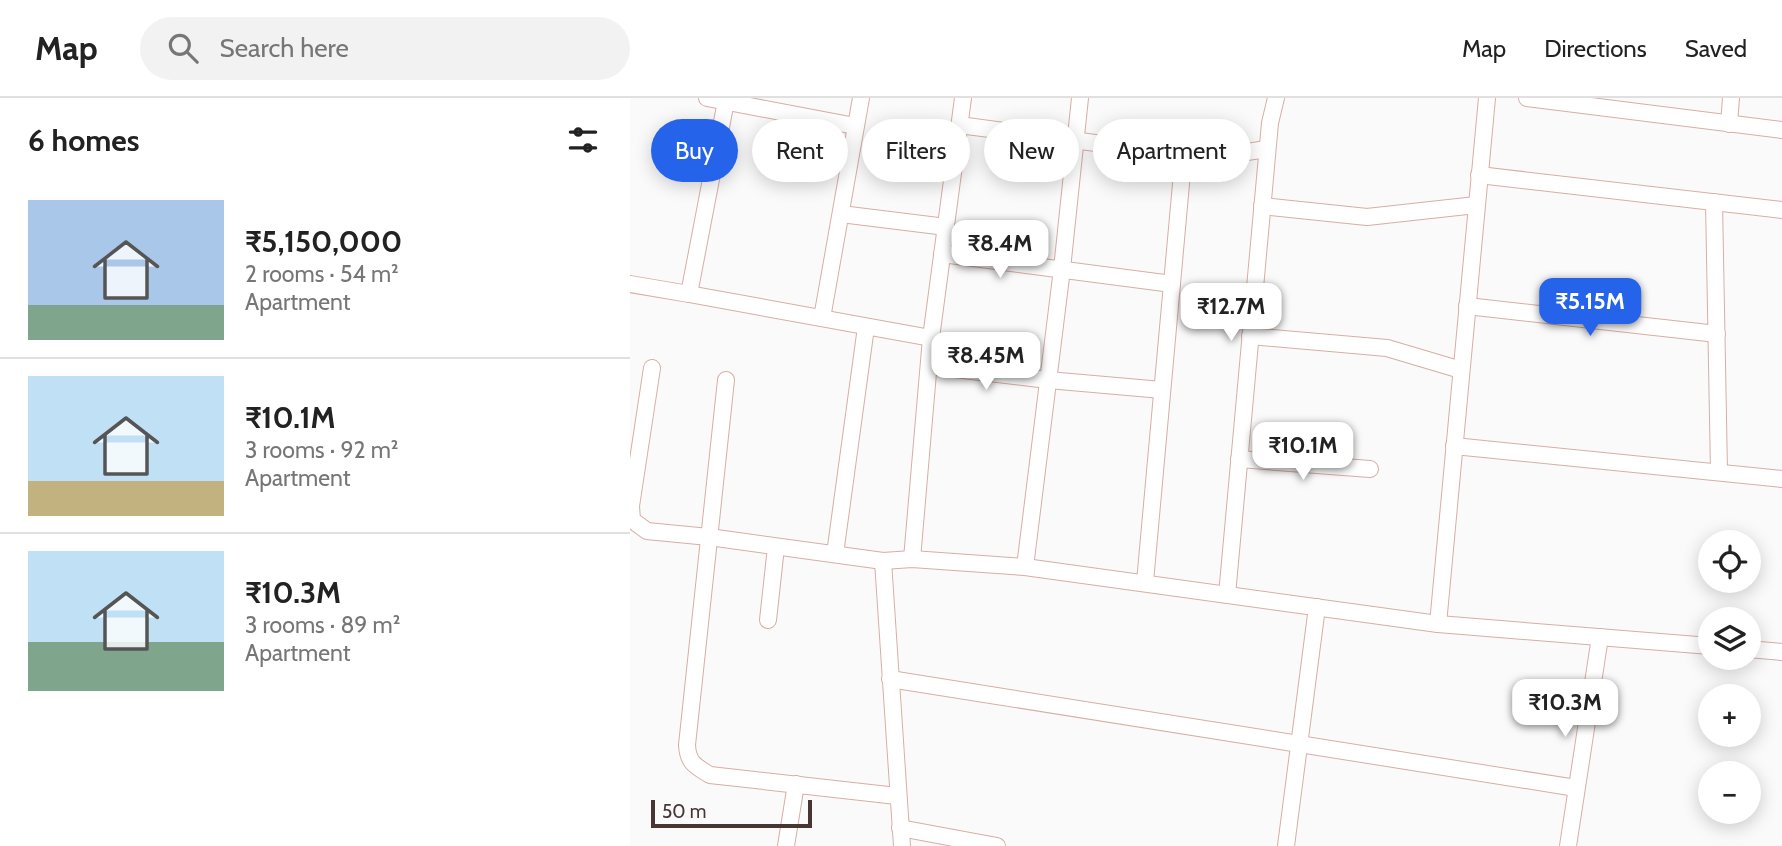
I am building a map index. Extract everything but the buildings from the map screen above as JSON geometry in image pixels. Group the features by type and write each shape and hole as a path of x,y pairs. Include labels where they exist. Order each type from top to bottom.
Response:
{"street":[{"path":"707,98 855,125"},
{"path":"822,318 861,98"},
{"path":"960,119 963,98"},
{"path":"1078,119 1080,98"},
{"path":"1227,595 1267,149 1276,98"},
{"path":"1438,624 1486,98"},
{"path":"1527,98 1782,130"},
{"path":"1729,124 1731,98"},
{"path":"689,295 726,101"},
{"path":"1251,152 1267,149"},
{"path":"1479,175 1782,210"},
{"path":"912,559 931,338 952,182"},
{"path":"1025,568 1072,182"},
{"path":"1145,582 1181,182"},
{"path":"1714,202 1719,472"},
{"path":"1262,206 1367,217 1476,205"},
{"path":"841,214 946,227"},
{"path":"942,254 1172,284"},
{"path":"630,284 931,338"},
{"path":"1467,306 1717,334"},
{"path":"835,554 866,327"},
{"path":"1250,336 1387,348 1461,370"},
{"path":"929,366 1162,390"},
{"path":"652,368 631,506 632,520 647,531 883,561 912,559 1025,568 1145,582 1438,624 1698,645"},
{"path":"726,380 687,745 688,757 710,775 897,796"},
{"path":"1454,446 1782,479"},
{"path":"1239,459 1370,469"},
{"path":"768,620 776,547"},
{"path":"883,561 902,846"},
{"path":"1286,846 1317,607"},
{"path":"1567,846 1600,637"},
{"path":"1761,650 1782,652"},
{"path":"890,679 1576,788"},
{"path":"786,846 796,784"},
{"path":"900,828 997,846"}]}
